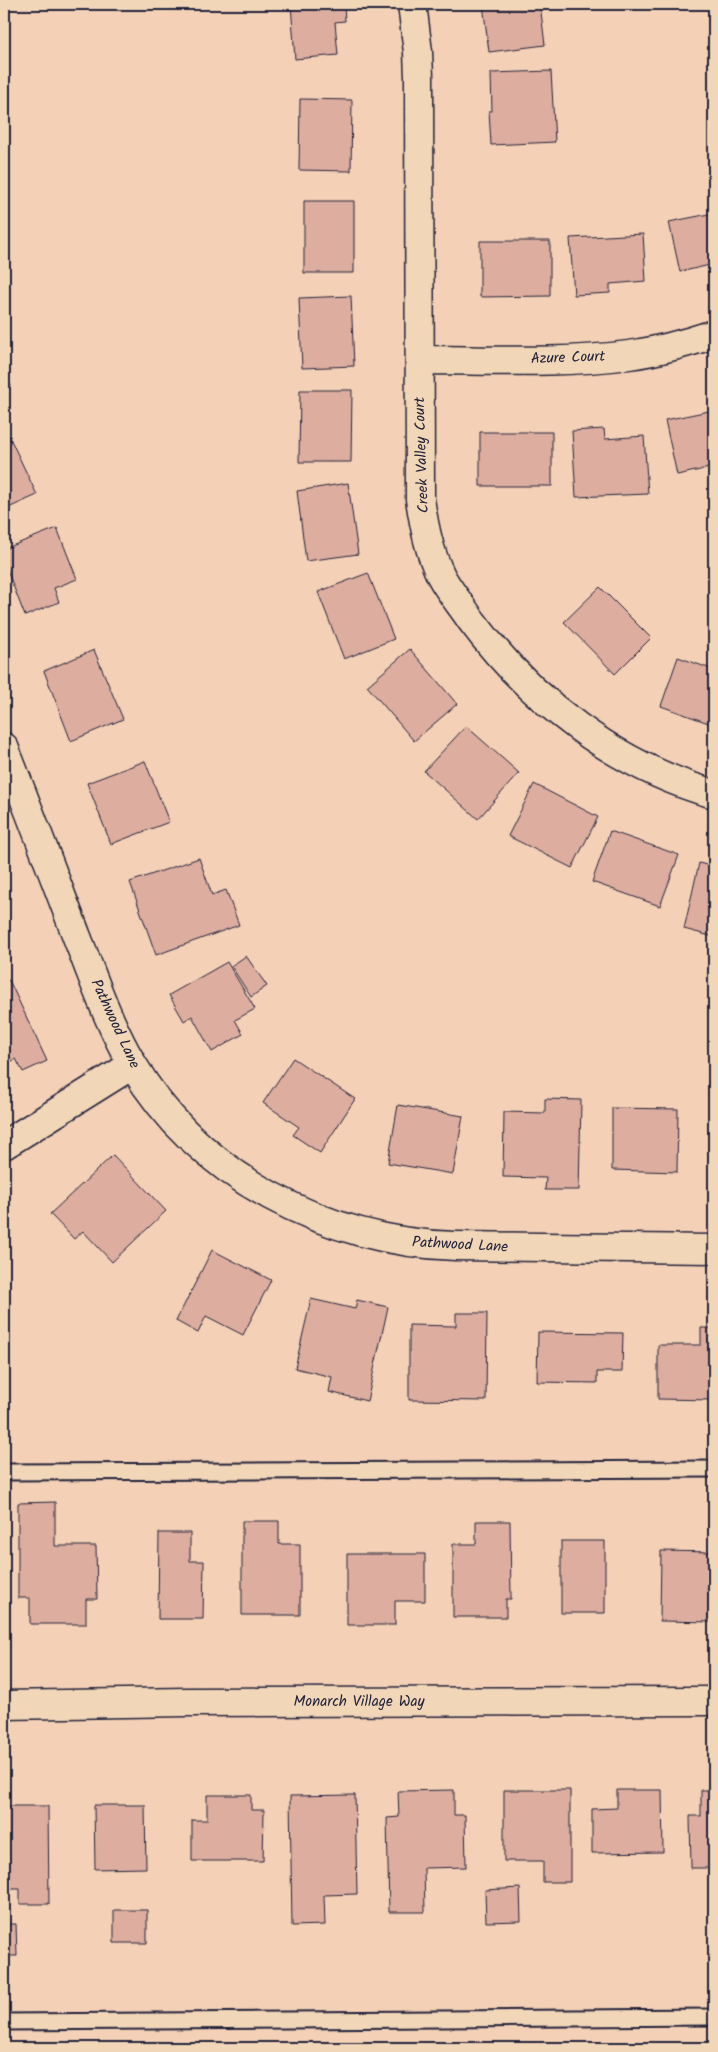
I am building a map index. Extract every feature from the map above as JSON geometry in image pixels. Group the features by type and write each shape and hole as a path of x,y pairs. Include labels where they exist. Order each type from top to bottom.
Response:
{"street":[{"name":"Creek Valley Court","path":"412,4 419,77 420,499 428,541 441,575 451,592 506,662 545,700 583,730 628,759 714,794"},
{"name":"Azure Court","path":"420,360 559,360 604,357 657,350 714,334"},
{"name":"Pathwood Lane","path":"4,747 100,996 120,1042 132,1064 166,1111 185,1132 235,1174 279,1201 306,1214 367,1234 426,1246 714,1249"},
{"path":"4,1145 132,1064"},
{"name":"Monarch Village Way","path":"4,1705 196,1702 714,1702"}],"lane":[{"path":"4,1472 714,1469"},
{"path":"4,2022 714,2017"}],"building":[{"path":"291,4 344,4 345,21 335,22 338,55 295,59"},
{"path":"483,4 540,4 545,45 489,52"},
{"path":"551,71 555,142 491,145 489,111 492,111 491,73"},
{"path":"300,99 352,100 351,171 299,170"},
{"path":"304,201 354,201 354,273 304,273"},
{"path":"714,213 714,264 680,272 669,222"},
{"path":"643,234 646,281 610,284 610,293 574,295 570,238"},
{"path":"480,241 550,241 550,296 480,297"},
{"path":"351,296 354,366 302,368 299,298"},
{"path":"4,371 11,386 4,390"},
{"path":"300,390 352,390 351,462 299,462"},
{"path":"714,410 714,467 677,475 665,420"},
{"path":"604,429 605,439 644,436 648,494 576,497 572,431"},
{"path":"480,432 552,432 552,486 480,486"},
{"path":"9,436 37,495 4,510 4,439"},
{"path":"348,483 358,554 306,561 297,491"},
{"path":"57,528 77,579 54,588 59,602 25,616 4,562 4,549"},
{"path":"368,573 394,639 344,659 318,592"},
{"path":"600,587 651,638 615,674 564,622"},
{"path":"410,649 457,704 414,741 367,686"},
{"path":"94,650 123,719 71,741 44,671"},
{"path":"678,657 714,670 714,725 661,706"},
{"path":"466,726 519,773 478,819 424,771"},
{"path":"145,761 169,822 111,844 87,783"},
{"path":"534,784 598,817 572,868 508,836"},
{"path":"610,831 679,855 660,906 592,882"},
{"path":"199,858 212,895 226,890 239,925 156,955 130,882"},
{"path":"699,863 714,867 714,937 684,929"},
{"path":"246,956 267,986 251,997 231,966"},
{"path":"227,962 255,1009 235,1020 243,1034 212,1052 192,1016 184,1021 169,995"},
{"path":"9,980 47,1061 23,1072 16,1059 4,1065 4,982"},
{"path":"293,1058 355,1099 320,1153 293,1135 299,1127 263,1103"},
{"path":"545,1099 581,1100 579,1190 545,1190 546,1178 503,1177 504,1112 545,1113"},
{"path":"398,1105 463,1116 453,1174 388,1163"},
{"path":"612,1108 678,1109 677,1172 612,1170"},
{"path":"113,1155 166,1211 112,1262 83,1231 74,1239 50,1214"},
{"path":"212,1250 271,1280 243,1335 206,1316 198,1333 176,1321"},
{"path":"311,1299 355,1309 357,1300 388,1307 367,1401 329,1392 332,1377 295,1368"},
{"path":"456,1313 487,1313 486,1401 409,1400 409,1325 456,1326"},
{"path":"701,1328 714,1328 714,1400 658,1399 658,1345 701,1345"},
{"path":"538,1332 623,1333 622,1372 597,1372 597,1383 537,1382"},
{"path":"55,1502 55,1546 96,1546 97,1599 86,1599 86,1624 30,1624 30,1598 18,1598 18,1503"},
{"path":"242,1521 279,1521 279,1544 300,1544 300,1615 242,1615"},
{"path":"476,1521 510,1521 511,1599 506,1599 506,1617 453,1617 453,1544 476,1544"},
{"path":"159,1533 190,1533 190,1561 204,1561 203,1619 158,1619"},
{"path":"561,1541 605,1541 605,1613 561,1613"},
{"path":"661,1551 714,1552 714,1622 660,1621"},
{"path":"347,1554 425,1554 425,1601 395,1601 395,1625 347,1625"},
{"path":"454,1790 454,1815 465,1815 466,1867 424,1868 425,1912 389,1912 387,1818 399,1817 398,1791"},
{"path":"504,1790 570,1790 570,1882 543,1882 543,1861 504,1861"},
{"path":"617,1790 662,1790 663,1852 592,1853 592,1809 617,1808"},
{"path":"701,1790 714,1790 714,1868 691,1868 690,1816 701,1816"},
{"path":"207,1795 251,1795 251,1810 264,1810 263,1861 192,1861 192,1820 207,1820"},
{"path":"355,1795 357,1894 324,1895 325,1925 292,1926 290,1796"},
{"path":"94,1805 145,1805 146,1868 95,1869"},
{"path":"4,1806 48,1806 49,1904 20,1904 20,1889 4,1889"},
{"path":"520,1888 521,1921 486,1922 485,1890"},
{"path":"114,1910 147,1910 147,1943 114,1943"},
{"path":"4,1924 16,1924 17,1956 4,1956"}]}
